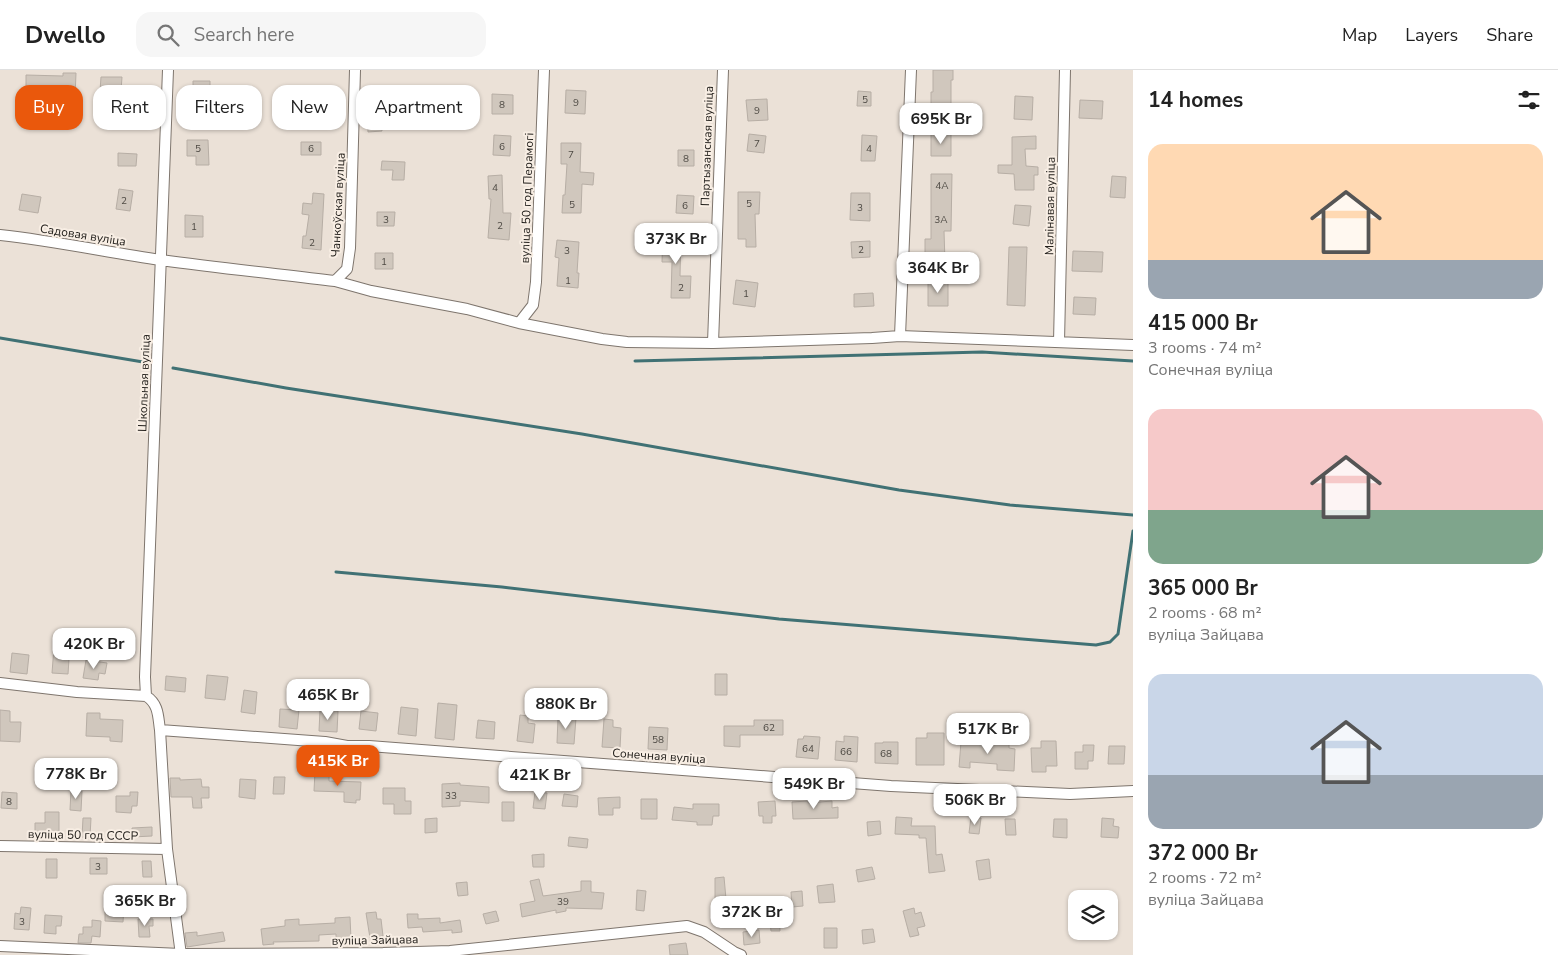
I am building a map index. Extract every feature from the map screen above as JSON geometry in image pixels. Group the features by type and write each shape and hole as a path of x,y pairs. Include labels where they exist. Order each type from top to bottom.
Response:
{"street":[{"name":"Школьная вуліца","path":"146,696 145,677 168,70"},
{"name":"Чанкоўская вуліца","path":"335,281 347,269 350,248 355,70"},
{"name":"вуліца 50 год Перамогі","path":"519,323 533,305 536,282 544,70"},
{"name":"Партызанская вуліца","path":"713,343 723,70"},
{"path":"900,336 911,70"},
{"name":"Малінавая вуліца","path":"1059,342 1065,70"},
{"name":"Садовая вуліца","path":"0,235 162,260"},
{"path":"162,260 335,281 371,291 467,309 519,323 627,342 713,343 900,336 1133,345"},
{"path":"0,683 77,692 146,696 152,700 156,706 160,730 166,849 181,954"},
{"name":"Сонечная вуліца","path":"160,730 347,746 369,746 891,786 1070,794 1133,791"},
{"name":"вуліца 50 год СССР","path":"0,846 166,849"},
{"name":"вуліца Зайцава","path":"0,946 181,954 383,953 450,951 687,926 704,932 741,955"}],"building":[{"path":"933,70 953,70 953,80 951,80 951,115 931,115"},
{"path":"63,73 76,73 76,85 26,85 26,75 63,76"},
{"path":"101,77 122,77 121,85 100,85"},
{"path":"193,81 210,81 210,85 193,85"},
{"path":"566,90 586,91 585,114 565,113"},
{"path":"858,91 871,92 871,106 857,106"},
{"path":"492,94 513,95 513,114 492,114"},
{"path":"1015,96 1033,97 1032,120 1014,119"},
{"path":"767,99 768,120 748,121 746,100"},
{"path":"1080,100 1103,101 1102,119 1079,118"},
{"path":"368,130 382,130 382,131 368,132"},
{"path":"931,133 951,133 951,156 931,156"},
{"path":"749,134 766,136 764,153 747,151"},
{"path":"494,135 511,136 510,156 493,155"},
{"path":"862,135 877,136 875,161 861,161"},
{"path":"1036,136 1036,149 1025,149 1026,166 1038,167 1038,175 1034,175 1034,190 1015,190 1014,174 998,173 998,165 1012,165 1012,137"},
{"path":"187,140 208,140 209,165 196,165 196,156 187,156"},
{"path":"301,142 321,142 321,155 301,155"},
{"path":"561,143 581,143 580,172 594,173 593,185 582,184 581,213 562,213 567,164 561,164"},
{"path":"678,150 694,150 694,166 678,166"},
{"path":"118,153 137,154 136,166 118,166"},
{"path":"382,161 405,162 404,180 392,180 393,170 381,170"},
{"path":"931,174 952,174 951,231 944,231 945,262 925,262 925,239 931,239"},
{"path":"502,175 503,213 511,213 509,240 488,238 491,199 489,199 488,176"},
{"path":"1112,176 1126,177 1125,198 1110,197"},
{"path":"119,189 133,191 130,211 116,209"},
{"path":"738,192 760,192 759,214 755,214 756,247 746,247 746,239 738,239"},
{"path":"313,193 324,194 321,250 302,248 303,236 306,236 309,215 302,214 303,203 312,204"},
{"path":"851,193 870,193 870,221 850,220"},
{"path":"22,194 41,197 38,213 19,210"},
{"path":"677,195 694,196 693,214 676,213"},
{"path":"1015,205 1031,206 1029,226 1013,224"},
{"path":"377,212 395,212 394,226 377,226"},
{"path":"185,215 203,216 203,237 185,237"},
{"path":"663,232 681,232 680,276 691,276 690,298 671,298 672,262 662,262"},
{"path":"557,240 579,242 578,288 557,286 559,258 555,257"},
{"path":"870,241 870,257 852,258 851,242"},
{"path":"1009,247 1027,247 1025,306 1007,305"},
{"path":"1073,251 1103,252 1102,272 1072,271"},
{"path":"375,253 393,253 393,269 375,269"},
{"path":"736,280 758,283 755,307 733,304"},
{"path":"928,283 948,283 948,306 928,306"},
{"path":"873,293 874,306 854,307 854,294"},
{"path":"1074,297 1096,298 1095,315 1073,314"},
{"path":"54,647 74,648 74,659 69,659 68,674 52,673"},
{"path":"12,653 29,655 27,674 10,672"},
{"path":"86,660 107,663 105,674 99,673 98,680 83,678"},
{"path":"715,674 727,674 727,695 715,695"},
{"path":"207,675 228,677 225,700 205,698"},
{"path":"166,676 186,678 185,692 165,690"},
{"path":"244,690 257,692 255,714 241,712"},
{"path":"438,703 457,705 454,740 435,738"},
{"path":"401,707 418,709 416,736 398,734"},
{"path":"280,709 299,710 297,729 279,727"},
{"path":"0,710 10,711 10,722 21,722 20,742 0,741"},
{"path":"320,710 338,711 337,732 319,731"},
{"path":"361,711 378,713 376,731 359,729"},
{"path":"87,713 100,713 100,719 123,720 122,742 110,741 110,737 86,736"},
{"path":"520,715 528,716 528,723 535,724 533,743 517,741"},
{"path":"558,717 576,718 574,744 557,743"},
{"path":"604,719 613,720 613,727 621,728 620,748 602,747"},
{"path":"478,720 495,722 494,739 476,738"},
{"path":"754,720 783,720 783,735 740,735 740,747 724,746 724,726 754,726"},
{"path":"649,727 668,728 667,750 648,749"},
{"path":"927,733 944,733 944,765 916,765 916,738 927,738"},
{"path":"804,736 820,737 818,759 796,757 798,739 803,739"},
{"path":"844,736 858,737 857,762 835,760 836,741 844,742"},
{"path":"998,740 1009,740 1009,748 1015,749 1014,771 997,770 997,764 970,762 970,768 959,767 961,742 998,744"},
{"path":"1041,741 1056,741 1057,766 1046,766 1046,772 1032,772 1031,748 1041,748"},
{"path":"898,742 898,764 875,763 875,743"},
{"path":"1083,745 1094,745 1093,761 1088,761 1088,769 1075,769 1075,752 1083,752"},
{"path":"1109,746 1125,746 1124,764 1108,764"},
{"path":"315,771 329,771 329,781 361,782 360,800 356,800 356,803 344,802 344,792 314,791"},
{"path":"274,777 285,777 284,794 273,794"},
{"path":"170,778 180,778 180,780 201,779 202,787 209,787 209,798 201,798 202,808 193,808 192,797 171,797"},
{"path":"240,779 256,780 255,799 239,797"},
{"path":"460,783 460,785 489,787 489,803 460,801 460,806 442,807 442,784"},
{"path":"383,788 405,788 405,801 411,801 411,814 394,814 394,804 383,804"},
{"path":"71,790 82,791 81,811 70,810"},
{"path":"2,792 17,793 17,809 1,808"},
{"path":"130,792 138,792 137,806 132,806 131,813 116,812 116,796 130,796"},
{"path":"535,792 547,793 545,809 533,808"},
{"path":"564,794 578,796 577,807 562,806"},
{"path":"620,797 620,808 613,808 613,815 599,815 598,798"},
{"path":"641,799 657,799 657,819 641,819"},
{"path":"775,801 776,816 772,816 772,823 763,823 763,816 759,816 758,802"},
{"path":"808,801 808,803 832,801 832,808 838,807 838,818 793,819 792,802"},
{"path":"502,802 514,802 514,821 502,821"},
{"path":"693,804 719,804 719,816 713,816 712,825 697,825 697,822 672,820 674,807 693,809"},
{"path":"45,812 59,812 59,836 35,836 35,823 45,823"},
{"path":"896,817 912,818 911,826 935,826 936,855 942,854 945,871 929,873 926,838 919,838 919,835 895,834"},
{"path":"971,817 981,818 979,834 969,833"},
{"path":"83,818 91,818 90,837 82,837"},
{"path":"437,818 437,832 425,833 425,819"},
{"path":"1102,818 1114,819 1113,826 1119,827 1118,838 1101,837"},
{"path":"1005,819 1015,819 1016,835 1006,835"},
{"path":"1054,819 1067,819 1067,838 1053,837"},
{"path":"880,821 881,834 868,836 867,822"},
{"path":"152,827 152,836 132,837 132,828"},
{"path":"569,837 588,839 587,848 568,846"},
{"path":"544,854 544,867 533,867 532,855"},
{"path":"90,858 107,858 107,874 90,874"},
{"path":"46,859 57,859 57,878 46,878"},
{"path":"989,859 991,878 979,880 976,861"},
{"path":"142,861 151,861 152,877 143,877"},
{"path":"872,867 875,879 858,882 856,870"},
{"path":"724,877 726,899 715,900 715,878"},
{"path":"539,879 543,896 581,891 581,881 591,881 591,892 604,893 602,909 566,908 566,911 556,913 556,910 522,917 520,904 535,901 530,881"},
{"path":"467,882 468,895 458,896 456,883"},
{"path":"833,884 835,902 819,903 817,886"},
{"path":"637,890 646,891 644,911 636,910"},
{"path":"802,891 803,906 792,907 791,892"},
{"path":"105,906 124,906 123,922 105,921"},
{"path":"21,907 31,908 29,930 14,929 15,913 20,914"},
{"path":"914,908 915,914 921,912 925,926 917,928 919,935 910,937 903,911"},
{"path":"779,910 780,931 771,931 769,911"},
{"path":"496,911 499,921 486,924 483,914"},
{"path":"376,912 377,919 381,919 383,936 370,938 366,913"},
{"path":"407,914 418,914 418,919 440,918 440,923 460,920 462,932 452,933 452,930 423,932 422,927 408,928"},
{"path":"45,915 62,916 61,926 56,926 56,934 44,933"},
{"path":"350,917 351,939 336,939 336,934 319,935 319,941 273,942 274,944 263,945 261,929 285,926 285,920 299,919 299,925 335,923 335,918"},
{"path":"138,919 153,919 153,926 149,926 150,937 139,937"},
{"path":"92,920 101,921 100,937 92,936 91,943 78,943 79,934 83,934 83,927 92,927"},
{"path":"824,928 837,928 837,948 824,948"},
{"path":"873,929 875,942 863,944 862,930"},
{"path":"759,930 760,943 744,945 743,932"},
{"path":"197,932 197,936 223,932 225,941 187,947 185,933"},
{"path":"686,943 688,955 670,955 669,945"}],"waterway":[{"path":"0,338 143,362"},
{"path":"635,361 982,352 1133,361"},
{"path":"173,368 286,388 582,434 899,490 1010,505 1133,515"},
{"path":"336,572 502,587 779,619 1096,645 1110,642 1118,634 1133,531"}]}
